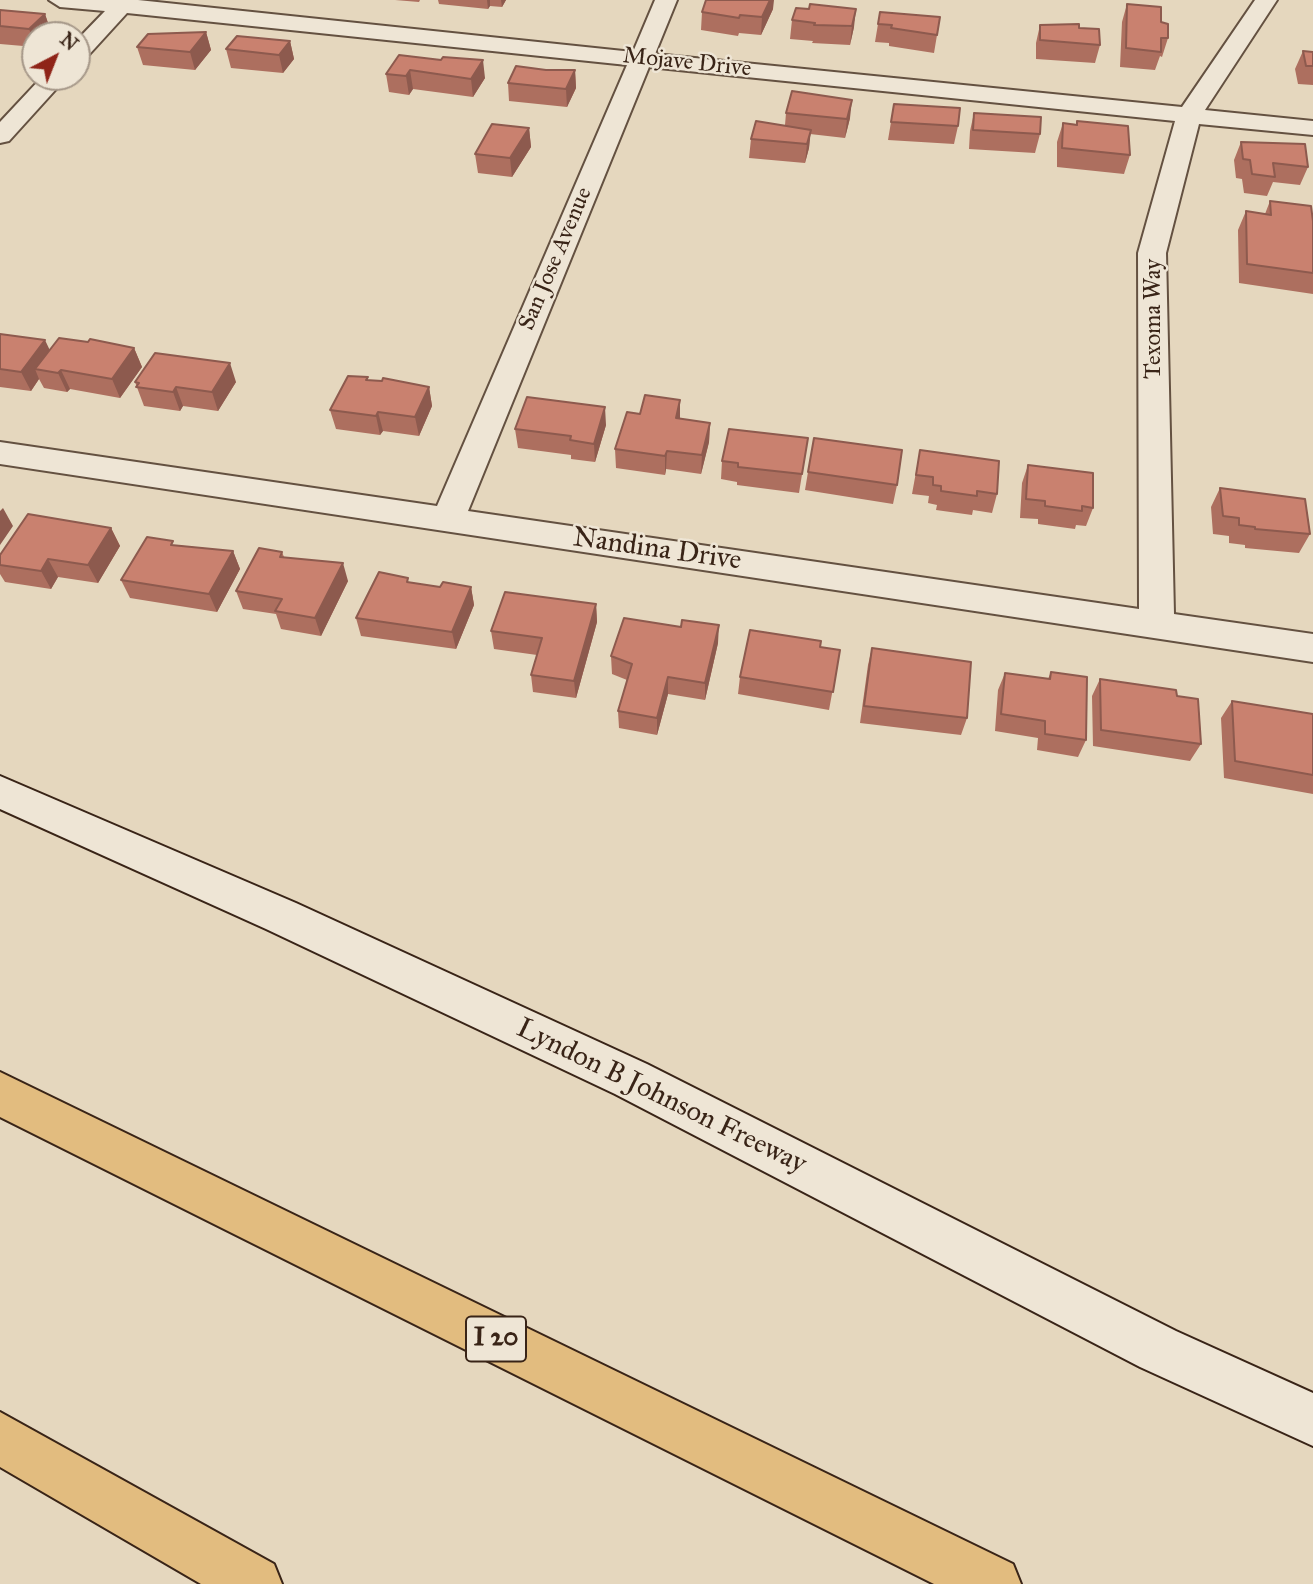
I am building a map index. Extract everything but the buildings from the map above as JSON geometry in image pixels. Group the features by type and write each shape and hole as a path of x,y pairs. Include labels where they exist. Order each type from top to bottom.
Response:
{"highway":[{"name":"I 20","path":"0,1094 993,1584"},
{"path":"0,1438 254,1584"}],"street":[{"name":"Mojave Drive","path":"60,0 124,3 1313,128"},
{"name":"San Jose Avenue","path":"448,519 666,0"},
{"name":"Texoma Way","path":"1157,623 1152,253 1189,115 1266,0"},
{"path":"91,39 124,3"},
{"path":"0,136 42,91"},
{"name":"Nandina Drive","path":"0,453 1313,648"},
{"name":"Lyndon B Johnson Freeway","path":"0,792 281,915 631,1079 1158,1349 1313,1420"}]}
